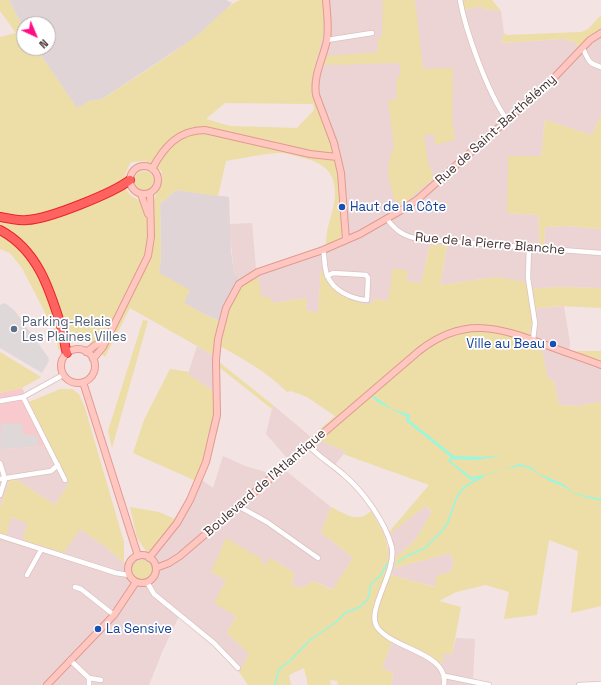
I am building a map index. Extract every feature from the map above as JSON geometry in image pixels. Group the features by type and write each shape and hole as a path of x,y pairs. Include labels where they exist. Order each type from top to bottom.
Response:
{"highway":[{"path":"0,217 19,221 43,218 103,195 130,180"},
{"path":"0,230 22,244 38,266 63,330 67,353"}],"main road":[{"path":"326,0 327,40 318,65 315,88 341,172 346,240"},
{"name":"Rue de Saint-Barthélémy","path":"150,558 177,523 190,500 206,462 217,415 216,360 218,339 226,308 239,284 247,278 346,240 387,219 418,199 550,82 582,49 601,33"},
{"path":"152,169 170,143 178,136 194,130 205,130 315,155 337,157"},
{"path":"140,167 152,169 155,172 158,181 157,186 150,193 141,194 133,189 130,180 133,172 140,167"},
{"path":"93,359 86,352 77,349 67,353 62,361 63,375 70,381 83,382 93,372 93,359 109,336 141,272 150,247 150,193"},
{"path":"141,194 150,221"},
{"name":"Boulevard de l'Atlantique","path":"156,568 169,563 180,556 429,343 458,330 474,328 504,330 601,365"},
{"path":"86,352 109,336"},
{"path":"83,382 138,556"},
{"path":"138,556 150,558 156,568 154,576 147,582 136,582 129,575 129,566 134,558 138,556"},
{"path":"47,685 114,615 136,582"}],"street":[{"path":"460,0 470,39 499,106 507,120"},
{"path":"327,40 372,33"},
{"path":"582,49 586,59 592,64 601,67"},
{"name":"Rue de la Pierre Blanche","path":"387,219 398,232 404,236 418,239 601,253"},
{"path":"529,247 528,278 535,323 533,340"},
{"path":"323,250 327,276 330,281 343,293 360,300 367,300 368,278 366,275 333,274 327,276"},
{"path":"0,401 23,396 63,375"},
{"path":"23,396 65,480"},
{"path":"309,446 356,486 372,508 389,539 392,550 392,562 376,608 374,619 376,626 394,641 432,660 442,669 445,676 444,685"},
{"path":"0,463 2,479 0,495"},
{"path":"2,479 51,471 58,465"},
{"path":"238,506 267,522 318,558"},
{"path":"0,536 116,573 129,575"},
{"path":"27,575 40,550"},
{"path":"147,582 154,594 214,643 238,668"},
{"path":"75,587 81,588 114,615"},
{"path":"70,660 89,678 101,680"},
{"path":"445,676 489,685"},
{"path":"89,678 89,685"},
{"path":"579,685 601,684"}],"shaded area":[{"path":"0,0 9,0 17,16 16,16 16,33 0,11"},
{"path":"9,0 226,0 232,3 218,18 196,37 102,99 90,101 77,109 41,56 56,56 56,16 17,16"},
{"path":"240,0 323,0 324,31 311,81 311,94 326,130 337,168 342,236 339,240 326,245 327,231 334,204 335,191 331,176 323,166 310,160 282,153 259,155 226,161 218,196 176,190 160,204 161,258 159,273 190,290 184,303 224,323 236,295 245,285 258,276 262,298 268,296 273,303 307,298 306,310 318,313 321,269 330,285 346,298 370,305 374,299 388,301 393,268 408,271 406,281 421,283 430,245 447,245 440,285 496,277 526,282 527,289 559,287 601,288 601,308 560,306 530,309 532,323 528,342 541,347 548,378 554,381 559,405 577,406 601,402 601,606 571,613 578,551 549,540 537,615 504,619 509,592 486,585 456,592 439,601 461,607 452,654 443,653 443,665 428,654 395,639 391,644 382,668 393,673 391,685 338,685 337,681 330,680 331,685 308,685 304,668 289,675 291,685 248,685 239,672 249,654 227,633 236,616 214,603 226,580 211,572 226,538 262,559 261,563 265,565 271,558 295,574 291,585 302,588 314,581 332,590 353,558 321,532 331,507 347,515 356,517 366,515 371,511 384,534 388,548 387,574 435,587 436,576 450,572 454,564 450,553 395,568 396,556 415,540 432,512 426,506 392,532 389,532 429,485 343,454 346,451 311,437 335,416 307,397 291,391 287,392 264,372 220,346 220,359 130,308 105,357 87,341 76,338 58,350 57,336 22,268 10,253 0,249 0,37 16,33 16,56 41,56 77,108 90,101 102,99 161,61 195,37 229,7","holes":["225,103 313,104 314,110 297,128 230,126 206,119","145,161 162,171 161,181 153,203 136,199 130,195 125,185 125,178 131,162"]},
{"path":"323,0 462,0 465,10 482,6 483,9 501,11 504,33 501,43 562,39 573,41 579,47 601,32 601,114 592,135 545,120 541,156 507,213 538,215 540,245 544,245 545,227 566,226 601,229 601,288 559,287 527,289 496,277 440,285 447,246 430,245 421,283 406,281 388,301 374,299 370,305 350,301 335,292 327,283 321,270 318,313 306,310 307,298 273,303 262,299 243,285 234,272 229,224 252,223 256,269 289,260 339,240 342,236 331,149 326,130 311,94 311,81 317,58"},
{"path":"383,0 415,0 423,69 453,68 452,120 455,140 435,145 434,134 424,135 428,162 434,178 402,205 397,200 395,203 388,175 389,160 394,146 388,100 396,100 397,77 400,76 400,63 324,65 326,56 378,52 378,37 382,37"},
{"path":"462,0 492,0 501,11 483,9 482,6 464,10"},
{"path":"601,15 601,32 579,47 573,41 562,39 501,43 504,33 507,35 581,32 588,29"},
{"path":"601,114 601,229 566,226 545,227 544,245 540,245 538,215 507,213 508,156 541,156 545,120 592,135"},
{"path":"144,171 151,174 154,181 151,188 144,191 137,188 134,181 137,174"},
{"path":"176,190 229,197 231,251 234,272 243,285 233,299 225,323 184,303 159,273 161,258 160,204"},
{"name":"Parking-Relais Les Plaines Villes","path":"5,303 15,311 48,357 49,361 42,373 0,348 0,305"},
{"path":"564,306 570,343 569,351 601,362 601,402 577,406 559,405 554,381 548,378 541,347 528,342 532,323 530,309"},
{"path":"143,320 148,321 112,448 108,431"},
{"path":"197,346 220,359 220,396 188,374"},
{"path":"568,351 601,351 601,362"},
{"path":"0,352 41,377 22,388 0,393"},
{"path":"219,362 274,406 272,409 220,368"},
{"path":"170,369 189,372 188,374 220,396 218,429 203,480 198,477 196,481 133,453 144,420"},
{"path":"22,388 52,446 0,449 0,393"},
{"path":"60,389 72,389 79,394 85,408 124,542 124,563 107,548 80,529 64,553 23,540 27,523 11,517 6,535 0,534 0,508 9,481 17,480 55,505 69,483 29,402"},
{"path":"371,394 392,409 410,415 409,420 454,456 481,457 503,455 477,460 452,459 450,461 471,477 487,474 471,480 448,461 451,457 406,421 407,417 379,403 370,395"},
{"path":"274,406 311,437 346,451 335,465 315,449 307,453 286,471 331,507 321,532 353,558 333,590 314,581 302,588 291,585 295,574 271,558 266,565 261,563 211,572 226,580 236,616 227,633 250,654 239,672 224,656 179,616 149,685 0,685 0,534 6,535 10,517 27,522 80,529 107,548 124,563 133,555 151,551 186,502 198,477 213,488 223,456 245,466 269,473 287,458 266,434"},
{"path":"22,423 23,435 37,435 39,446 0,449 1,424"},
{"path":"52,446 69,483 55,505 17,480 9,481 0,508 0,449"},
{"path":"518,464 531,467 538,473 565,485 573,493 601,499 601,501 574,494 563,486 552,482 529,468 519,466 503,470"},
{"path":"426,506 432,513 415,540 399,555 395,568 450,553 454,564 450,572 436,587 387,574 388,545 385,536"},
{"path":"130,507 159,512 175,519 151,551 146,551 137,538"},
{"path":"142,560 149,563 152,570 149,577 142,580 135,577 132,570 135,563"},
{"path":"395,638 428,654 443,664 443,652 452,654 456,638 475,639 473,679 477,685 391,685 393,673 382,668 391,644"}],"waterway":[{"path":"398,562 425,548 443,530 448,522 457,497 464,487 482,477"},
{"path":"275,685 279,669 291,660 310,640 336,622 345,613 360,607 368,599 371,584 380,576 387,564"}],"place":[{"name":"Haut de la Côte","path":"342,207"},
{"name":"Parking-Relais Les Plaines Villes","path":"14,329"},
{"name":"Ville au Beau","path":"553,344"},
{"name":"La Sensive","path":"98,629"}]}
